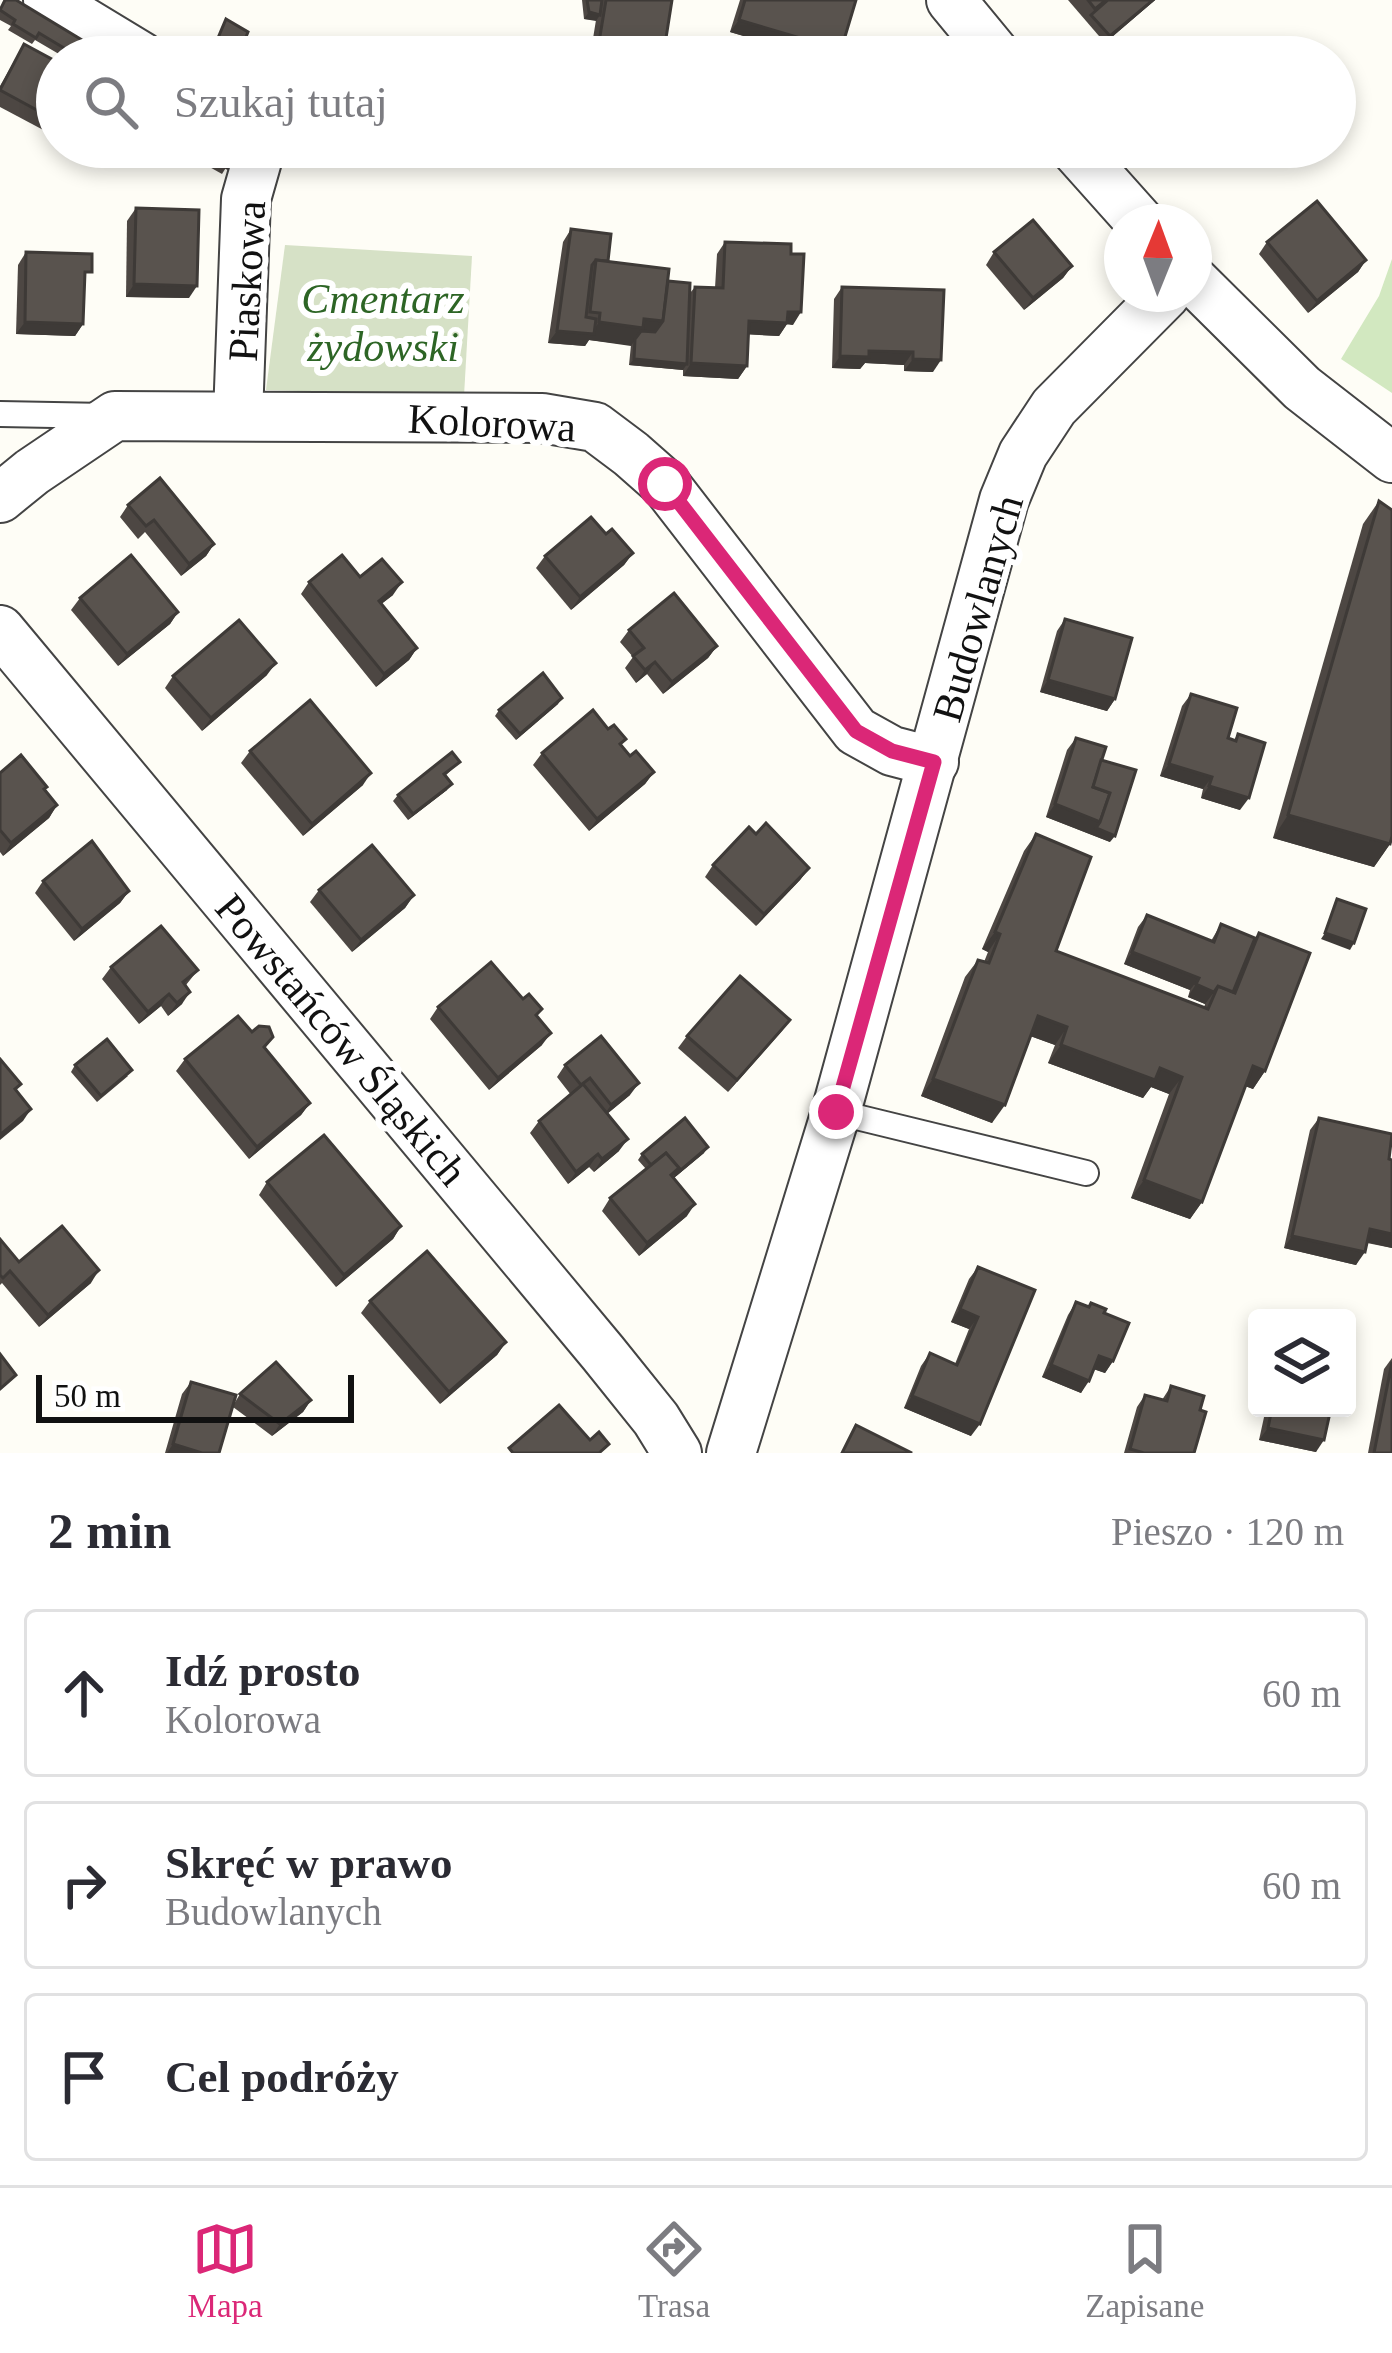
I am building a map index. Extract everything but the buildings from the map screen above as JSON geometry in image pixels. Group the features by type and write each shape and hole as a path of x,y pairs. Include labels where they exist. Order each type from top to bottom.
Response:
{"street":[{"path":"47,0 107,36"},
{"path":"951,0 981,36"},
{"name":"Piaskowa","path":"238,416 246,200 255,168"},
{"path":"1091,168 1124,204"},
{"path":"1212,299 1302,388 1392,458"},
{"name":"Budowlanych","path":"731,1453 836,1112 1004,500 1023,454 1054,407 1148,312"},
{"path":"0,498 116,416"},
{"name":"Kolorowa","path":"116,416 542,418 595,427 665,484 856,731 892,751 934,762"},
{"name":"Powstańców Śląskich","path":"0,630 604,1353 677,1453"}],"lane":[{"path":"0,414 116,416"},
{"path":"836,1112 1086,1172"}],"green space":[{"name":"Cmentarz żydowski","path":"285,245 472,256 464,396 266,390"},
{"path":"1392,259 1392,393 1341,359 1379,296"}],"route":[{"path":"665,484 856,731 892,751 934,762 836,1112"}]}
